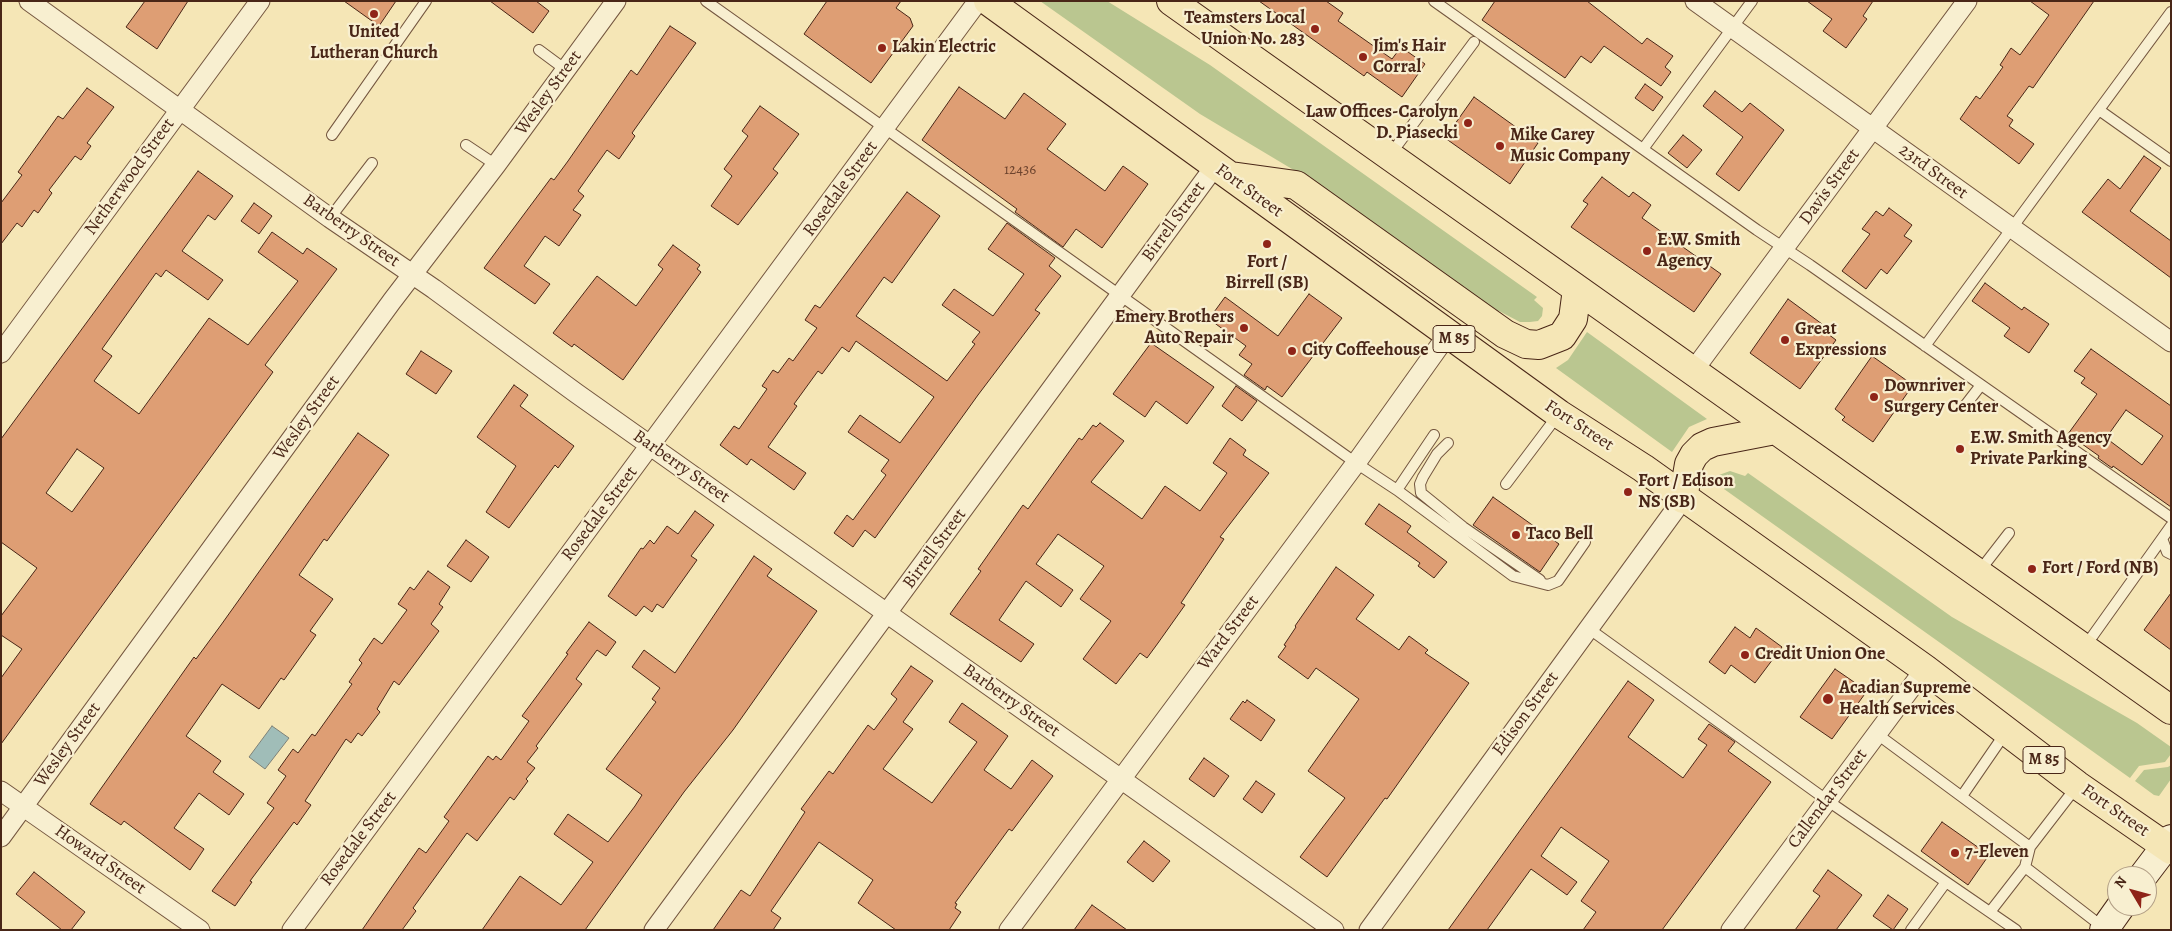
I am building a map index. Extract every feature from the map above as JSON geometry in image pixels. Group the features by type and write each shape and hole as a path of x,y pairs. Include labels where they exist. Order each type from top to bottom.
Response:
{"main road":[{"name":"Fort Street","path":"988,1 1559,414 1643,468 1683,499 1925,669 2077,785 2169,845"},
{"path":"1171,1 2171,710"},
{"path":"1221,171 1296,185 1505,334 1526,344 1539,345 1562,336 1573,319 1578,290"},
{"path":"1683,499 1689,464 1702,447 1713,442 1775,430"},
{"path":"2151,866 2169,845"},
{"path":"2104,929 2114,916"}],"street":[{"name":"Barberry Street","path":"29,1 330,218 413,274 576,394 651,445 1334,930"},
{"name":"Netherwood Street","path":"1,352 260,1"},
{"name":"Wesley Street","path":"1,837 413,274 496,165 616,1"},
{"name":"Rosedale Street","path":"292,930 978,1"},
{"name":"23rd Street","path":"1695,1 2171,342"},
{"name":"Davis Street","path":"1693,371 1967,1"},
{"name":"Birrell Street","path":"654,930 1120,296 1221,171"},
{"name":"Ward Street","path":"1009,930 1120,778 1356,463 1448,334"},
{"name":"Edison Street","path":"1369,930 1683,499"},
{"name":"Callendar Street","path":"1731,930 1925,669"},
{"name":"Howard Street","path":"1,791 200,930"}],"lane":[{"path":"332,135 426,1"},
{"path":"706,1 1120,296 1397,490 1513,576 1548,585 1558,581 1585,542"},
{"path":"1434,1 2171,518"},
{"path":"1643,149 1752,1"},
{"path":"1925,346 2171,12"},
{"path":"1390,156 1474,42"},
{"path":"540,50 566,70"},
{"path":"2099,110 2171,161"},
{"path":"466,145 496,165"},
{"path":"330,218 372,163"},
{"path":"1964,407 1981,385"},
{"path":"1506,484 1559,414"},
{"path":"1397,490 1434,435"},
{"path":"1448,443 1437,454 1423,477 1420,484 1421,493 1463,526 1548,585"},
{"path":"2084,649 2163,541 2171,526"},
{"path":"1978,573 2009,533"},
{"path":"2163,541 2167,552 2171,554"},
{"path":"1588,628 1828,801 2016,930"},
{"path":"1962,796 2007,732"},
{"path":"1877,734 2030,847"},
{"path":"1990,912 2026,867 2030,847 2077,785"},
{"path":"2026,867 2104,929"},
{"path":"1911,930 1946,882"}],"green space":[{"path":"1040,1 1107,1 1210,65 1537,297 1534,300 1543,308 1542,316 1538,321 1520,322 1499,311 1496,314 1297,172 1200,114"},
{"path":"1587,332 1707,419 1689,427 1672,452 1556,368 1568,360"},
{"path":"1730,471 1745,476 1748,473 1952,617 2137,723 2171,747 2171,754 2165,762 2139,766 2130,778 1724,489 1726,486 1720,481 1719,475"},
{"path":"2171,765 2171,779 2159,796 2154,795 2135,781 2144,770"}],"water":[{"path":"272,726 289,738 265,769 249,757"}],"building":[{"path":"145,1 188,1 157,49 126,27"},
{"name":"United Lutheran Church","path":"344,1 396,1 379,26"},
{"path":"490,1 536,1 549,11 533,33"},
{"path":"827,1 901,1 896,8 910,18 913,26 871,83 804,34"},
{"path":"1259,1 1326,1 1343,13 1338,21 1392,59 1401,47 1425,64 1402,97 1367,72 1364,76"},
{"path":"1495,1 1587,1 1642,44 1647,38 1673,56 1665,67 1671,72 1661,86 1604,46 1591,63 1581,56 1565,78 1482,20"},
{"path":"1807,1 1873,1 1863,16 1867,19 1846,48 1823,31 1832,19"},
{"path":"2030,1 2094,1 2033,88 2029,86 2007,116 2013,120 2009,126 2034,144 2019,164 1960,119 1976,96 1980,99 2003,67 2000,65 2011,48 2020,55 2049,15"},
{"path":"670,26 696,43 632,133 635,136 619,159 607,150 578,191 584,196 573,210 581,215 559,246 545,236 524,266 550,284 535,304 484,268 551,178 554,180 631,70 637,75"},
{"path":"1645,84 1663,97 1653,111 1635,98"},
{"path":"959,87 1005,119 1024,93 1066,124 1047,149 1105,191 1123,166 1148,184 1102,248 1076,229 1063,247 1015,212 1017,209 922,140"},
{"path":"87,88 114,107 87,143 91,146 81,160 75,156 49,190 52,193 38,213 34,210 22,227 17,223 1,244 1,203 22,175 18,172 58,116 63,119"},
{"path":"1715,91 1742,112 1750,103 1784,130 1739,191 1716,174 1743,137 1703,106"},
{"name":"Mike Carey Music Company","path":"1474,97 1538,143 1510,184 1445,138"},
{"path":"760,106 799,134 773,169 778,173 738,225 711,206 732,176 724,169 748,136 742,131"},
{"path":"1683,135 1702,150 1687,168 1668,153"},
{"path":"2144,156 2161,168 2130,211 2171,241 2171,278 2082,212 2108,179 2120,189"},
{"path":"198,171 233,196 215,220 208,215 182,251 223,280 208,300 166,270 161,277 156,273 102,349 112,356 94,381 139,414 209,318 248,345 298,281 258,252 272,232 303,254 307,248 337,269 265,365 273,372 1,744 1,678 22,649 1,635 1,616 37,568 1,542 1,439","holes":["77,449 104,468 72,512 46,493"]},
{"name":"E.W. Smith Agency","path":"1602,177 1629,197 1633,192 1651,205 1642,218 1721,274 1694,312 1571,227 1588,204 1583,201"},
{"path":"907,192 940,216 892,283 884,277 856,316 947,381 975,344 972,342 980,332 942,305 954,289 993,316 1024,274 988,249 1007,223 1055,258 1049,266 1061,276 1035,310 1040,313 978,395 875,538 865,530 853,547 834,533 847,515 853,520 886,475 881,471 889,460 848,432 860,415 900,443 934,397 856,341 849,352 842,347 822,374 818,371 794,404 797,406 768,447 806,473 794,490 751,459 747,465 720,445 734,426 739,429 767,389 762,386 773,370 778,373 789,358 793,361 817,328 805,320 815,305 820,308"},
{"path":"254,203 272,216 259,234 241,221"},
{"path":"1889,208 1912,225 1904,236 1912,241 1887,274 1881,269 1866,289 1842,271 1870,234 1862,229 1876,211 1883,216"},
{"path":"673,245 700,265 697,269 701,272 623,380 574,344 572,347 553,333 597,276 636,306 663,269 658,265"},
{"path":"1985,283 2022,310 2024,307 2049,324 2029,353 2004,336 2010,328 1972,301"},
{"name":"City Coffeehouse","path":"1309,294 1342,318 1282,397 1267,386 1265,390 1244,375 1252,364 1239,355 1246,346 1209,319 1225,297 1278,336"},
{"name":"Great Expressions","path":"1788,299 1822,324 1820,328 1836,340 1800,389 1750,353"},
{"path":"1151,343 1214,387 1187,424 1156,401 1145,417 1113,394"},
{"path":"2091,349 2171,406 2171,507 2113,466 2112,468 2098,458 2099,456 2068,434 2097,394 2081,383 2085,378 2074,371","holes":["2126,410 2163,436 2142,465 2106,438"]},
{"path":"421,351 452,371 436,394 406,374"},
{"name":"Downriver Surgery Center","path":"1872,356 1913,385 1873,442 1842,420 1845,417 1835,409"},
{"path":"514,385 528,395 520,406 574,446 558,468 555,465 509,528 486,512 516,466 477,437"},
{"path":"1236,386 1257,401 1242,421 1222,406"},
{"path":"1100,423 1124,441 1091,482 1142,519 1165,486 1200,511 1227,473 1213,463 1230,438 1246,450 1243,455 1269,473 1220,537 1224,539 1181,603 1185,605 1158,643 1147,658 1140,653 1116,684 1083,659 1111,621 1080,599 1104,566 1058,534 1036,564 1073,590 1061,607 1026,581 999,620 1034,644 1021,662 950,614 981,571 978,569 1023,505 1028,509 1079,438 1082,440 1093,425 1096,427"},
{"path":"358,433 389,455 327,541 324,539 299,575 333,599 310,631 316,635 284,680 281,678 259,709 222,684 186,736 221,761 213,772 244,794 229,815 199,793 174,828 204,849 190,870 124,821 121,825 90,804 194,657 196,659 221,625"},
{"name":"Taco Bell","path":"1493,497 1559,544 1540,572 1473,525"},
{"path":"1379,504 1411,526 1407,532 1447,562 1434,578 1418,566 1420,563 1365,524"},
{"path":"695,511 714,525 691,556 697,560 663,608 657,604 652,612 644,606 636,616 608,596 641,548 643,549 650,540 654,544 667,526 678,534"},
{"path":"466,540 489,557 471,582 447,566"},
{"path":"754,556 772,569 767,576 817,611 733,730 684,792 585,930 482,930 520,876 561,905 593,862 554,834 568,814 608,842 635,806 642,795 606,769 656,702 652,699 660,688 632,667 644,650 675,673"},
{"path":"1336,567 1374,595 1356,619 1399,650 1409,636 1428,650 1425,653 1469,683 1387,799 1385,798 1327,877 1300,857 1345,798 1308,771 1359,699 1316,668 1308,679 1278,657 1286,646 1284,645 1295,626"},
{"path":"428,571 450,587 439,604 443,607 431,624 439,631 399,685 394,681 377,709 380,712 362,736 358,733 351,743 346,739 305,801 311,805 297,825 294,822 250,881 252,882 235,906 212,891 274,808 267,803 286,776 278,770 293,749 298,753 312,734 315,736 352,684 349,682 362,663 359,660 374,638 382,644 407,610 398,604 410,587 414,590"},
{"path":"2171,593 2171,650 2144,630"},
{"path":"589,622 616,642 606,656 597,650 576,679 582,684 536,746 538,748 527,762 535,768 514,800 510,797 477,841 467,833 413,908 416,911 402,930 362,930 419,848 426,853 449,821 444,817 488,756 493,760 496,756 501,760 529,721 522,716"},
{"name":"Credit Union One","path":"1735,627 1750,638 1756,628 1782,647 1755,683 1731,665 1725,674 1709,662"},
{"path":"911,666 933,681 903,722 913,729 883,769 932,803 977,742 949,722 962,703 1008,736 984,770 1011,789 1032,760 1053,776 1012,831 1009,829 955,903 957,904 955,908 961,912 949,930 896,930 858,903 873,880 819,842 771,911 781,918 773,930 713,930 741,890 750,896 805,812 801,809 829,771 833,774 868,725 874,730 897,699 891,694"},
{"path":"1835,669 1867,691 1832,739 1800,717"},
{"path":"1628,681 1654,700 1628,737 1683,778 1707,745 1698,739 1709,724 1735,742 1728,751 1771,782 1662,930 1583,930 1596,912 1581,901 1609,861 1561,827 1541,856 1577,882 1567,895 1531,869 1487,930 1448,930"},
{"path":"1247,700 1275,720 1261,741 1230,719 1243,701 1245,703"},
{"path":"1204,758 1229,776 1214,797 1189,779"},
{"path":"1256,781 1275,794 1262,813 1243,799"},
{"name":"7-Eleven","path":"1942,822 1989,855 1968,885 1921,851"},
{"path":"1144,841 1170,861 1153,882 1127,862"},
{"path":"1828,870 1862,895 1836,930 1795,930 1820,896 1813,891"},
{"path":"34,872 85,912 71,930 62,930 16,894"},
{"path":"1888,895 1908,909 1893,930 1873,916"},
{"path":"1092,905 1127,930 1074,930"}],"place":[{"name":"United Lutheran Church","path":"374,14"},
{"name":"Teamsters Local Union No. 283","path":"1315,29"},
{"name":"Lakin Electric","path":"882,48"},
{"name":"Jim's Hair Corral","path":"1363,57"},
{"name":"Law Offices-Carolyn D. Piasecki","path":"1468,123"},
{"name":"Mike Carey Music Company","path":"1500,146"},
{"name":"Fort / Birrell (SB)","path":"1267,244"},
{"name":"E.W. Smith Agency","path":"1647,251"},
{"name":"Emery Brothers Auto Repair","path":"1244,328"},
{"name":"Great Expressions","path":"1785,340"},
{"name":"City Coffeehouse","path":"1292,351"},
{"name":"Downriver Surgery Center","path":"1874,397"},
{"name":"E.W. Smith Agency Private Parking","path":"1960,449"},
{"name":"Fort / Edison NS (SB)","path":"1628,492"},
{"name":"Taco Bell","path":"1516,535"},
{"name":"Fort / Ford (NB)","path":"2032,569"},
{"name":"Credit Union One","path":"1745,655"},
{"name":"Acadian Supreme Health Services","path":"1828,699"},
{"name":"7-Eleven","path":"1955,853"}]}
